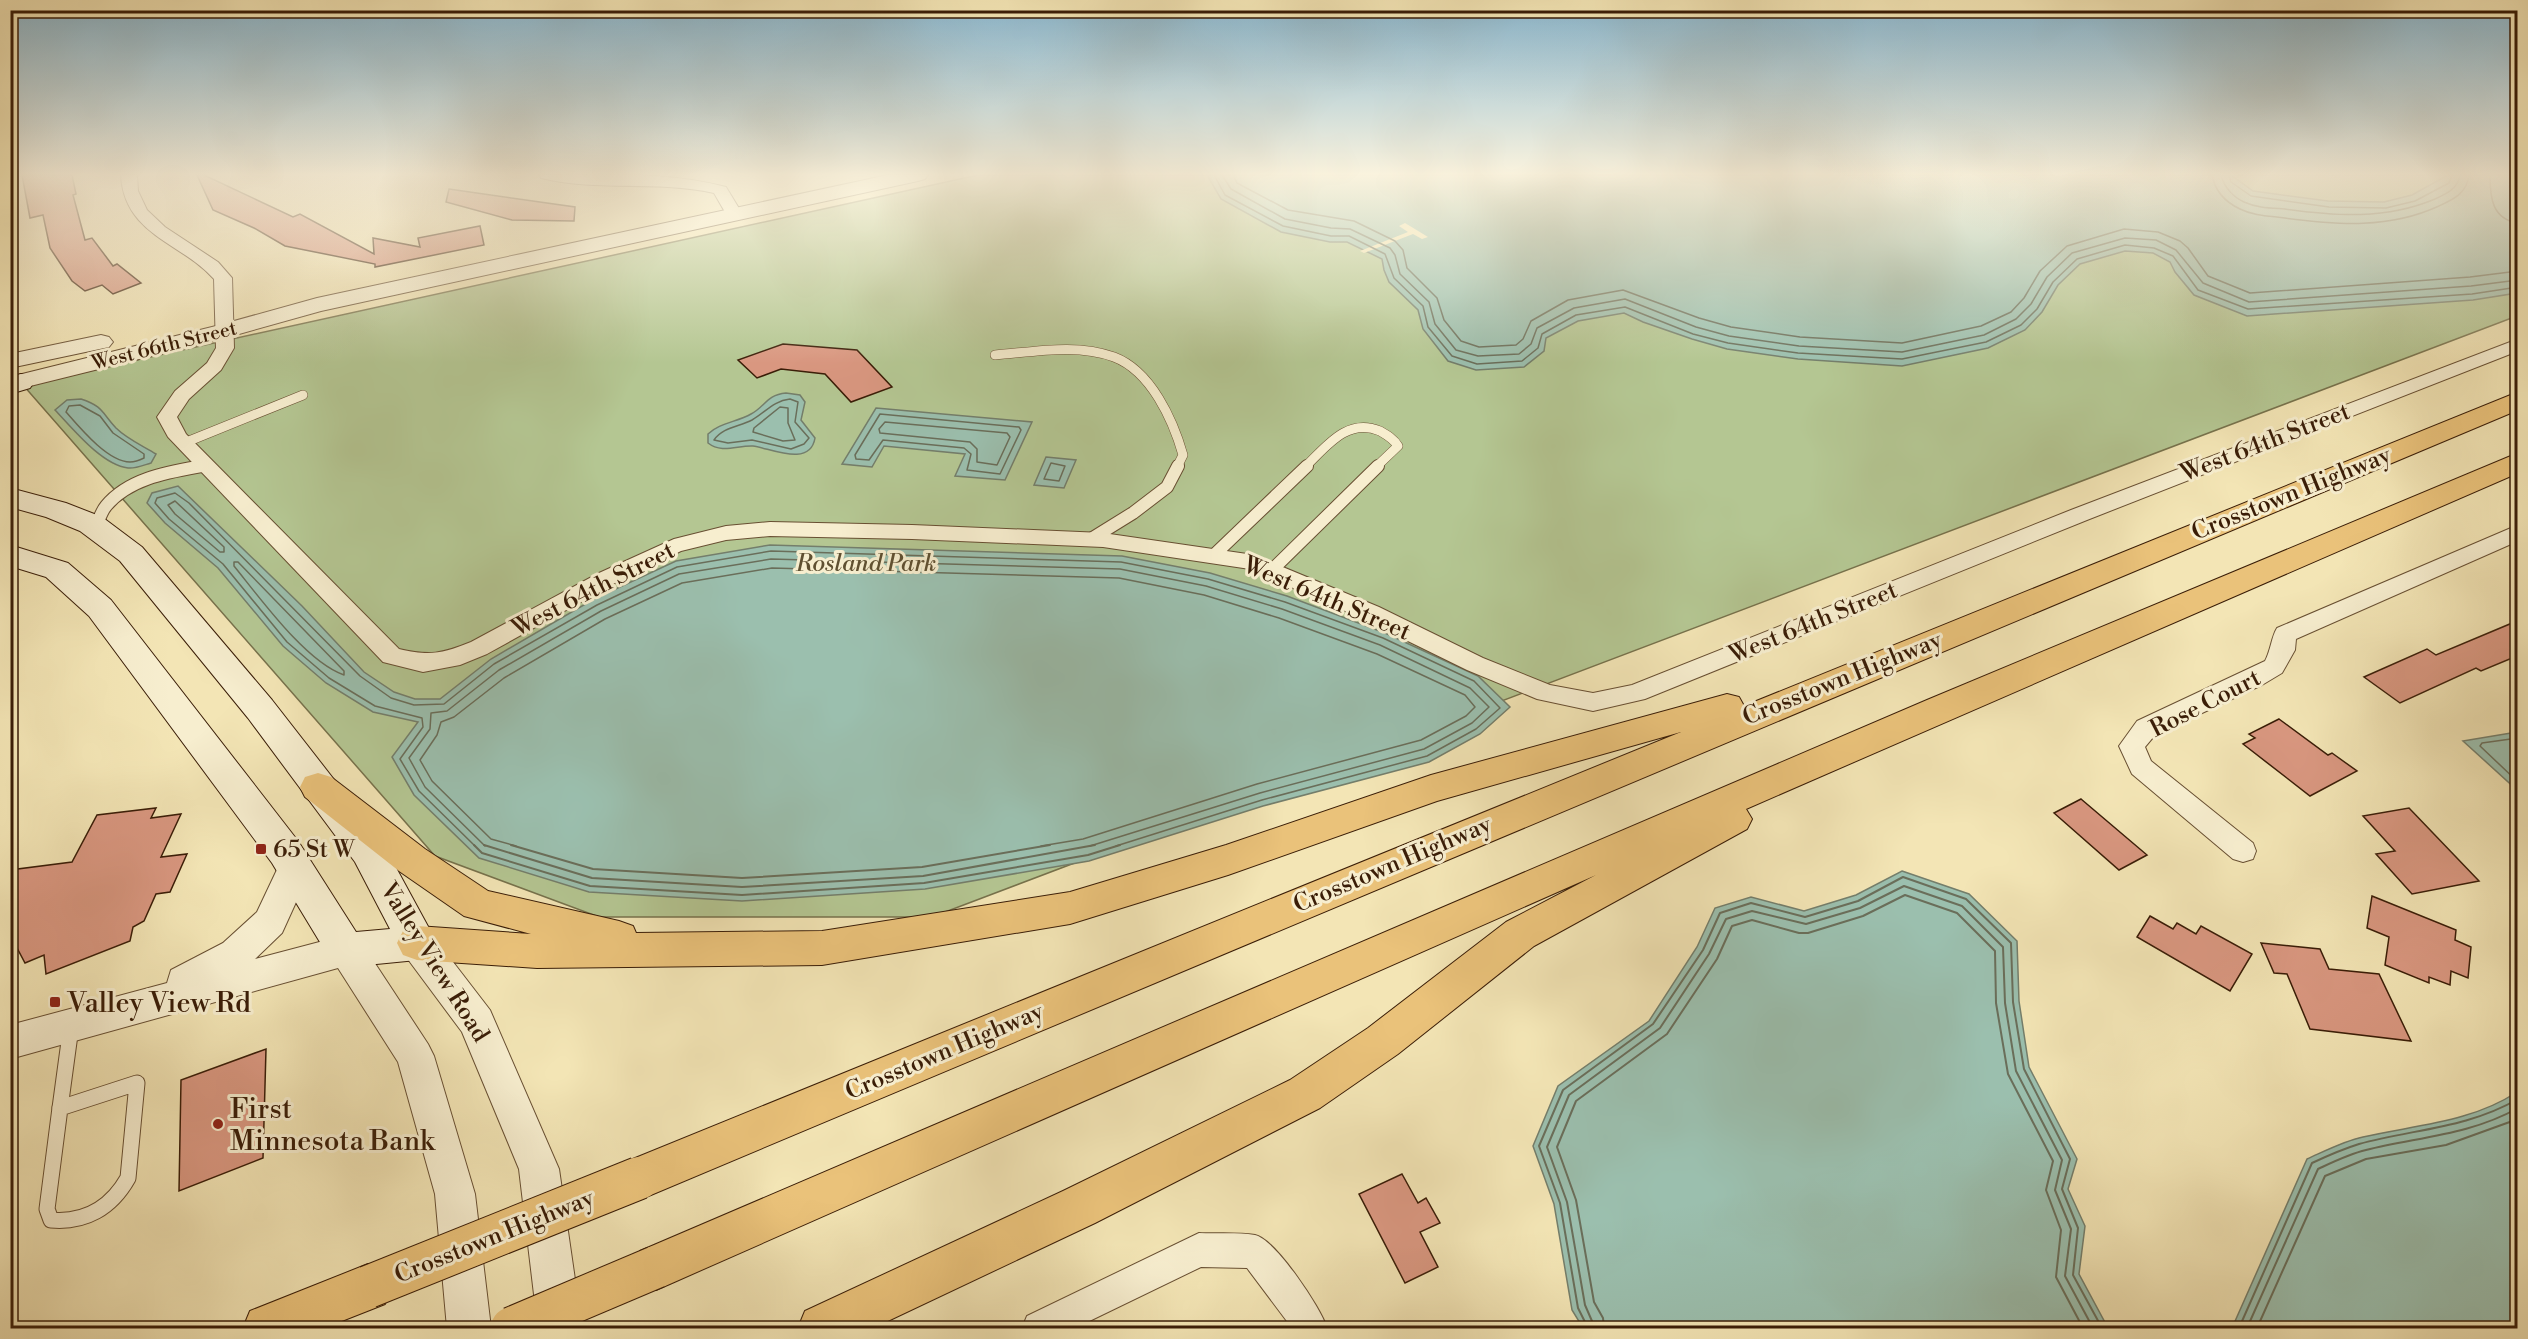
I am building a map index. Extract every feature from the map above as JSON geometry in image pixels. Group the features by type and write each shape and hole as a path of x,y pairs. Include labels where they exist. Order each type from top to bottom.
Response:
{"highway":[{"name":"Crosstown Highway","path":"267,1329 639,1178 2517,399"},
{"path":"512,1329 1939,709 2517,462"},
{"path":"417,943 537,951 822,948 1070,908 1228,860 1431,789 1893,658"},
{"path":"822,1329 1079,1207 1305,1094 1383,1041 1520,934 1939,709"},
{"path":"318,787 412,860 478,905 677,950"}],"main road":[{"name":"Valley View Road","path":"10,497 56,510 96,527 131,554 260,709 368,851 417,943"},
{"path":"10,555 57,570 100,608 295,867 346,950 417,943"}],"street":[{"path":"169,237 212,266 223,278 224,326"},
{"name":"West 66th Street","path":"13,378 224,326 631,237"},
{"name":"West 64th Street","path":"224,326 225,348 214,366 182,395 167,417 178,437 391,656 423,663 452,659 479,648 607,578 674,546 726,533 770,529 1091,539 1254,562 1371,613 1505,677 1545,693 1593,702 1636,693 2090,511 2517,344"},
{"name":"Rose Court","path":"2243,851 2141,767 2132,746 2146,728 2274,668 2283,650 2286,634 2517,532"},
{"path":"140,1005 236,954 270,922 295,867"},
{"name":"Valley View Road","path":"417,943 477,1022 539,1169 560,1329"},
{"path":"10,1042 346,950 415,1056 455,1194 469,1329"},
{"path":"1040,1329 1199,1250 1255,1252 1302,1311 1310,1329"}],"lane":[{"path":"995,355 1081,352 1116,358 1134,371 1156,395 1174,423 1183,455 1167,487 1133,513 1091,539"},
{"path":"184,443 303,395"},
{"path":"1213,556 1349,427 1368,427 1396,442 1398,446 1272,570"},
{"path":"96,527 106,506 131,487 168,473 206,465"},
{"path":"59,1108 137,1083 128,1178 122,1190 110,1202 88,1217 67,1223 51,1220 46,1209 59,1108 71,1025"}],"green space":[{"name":"Rosland Park","path":"694,237 2517,237 2517,316 932,917 599,917 435,856 23,385"}],"water":[{"path":"1308,237 2518,237 2517,293 2473,300 2247,316 2194,295 2175,272 2170,262 2153,253 2125,251 2080,264 2058,285 2042,312 2025,330 1988,348 1902,366 1798,359 1727,349 1643,322 1624,313 1578,321 1546,338 1544,351 1524,367 1476,370 1448,361 1423,329 1418,310 1389,282 1382,259 1347,242 1330,242"},
{"path":"786,393 800,395 805,402 801,420 815,438 812,447 806,452 789,454 753,446 724,449 708,443 708,434 712,430 751,414 770,398"},
{"path":"81,399 102,410 125,436 156,454 151,463 131,468 118,465 88,445 55,410 67,400"},
{"path":"876,408 1032,422 1005,480 955,476 965,454 884,446 872,467 842,464"},
{"path":"1046,457 1076,460 1064,488 1034,485"},
{"path":"178,486 302,606 364,672 394,692 415,699 440,699 491,659 594,599 676,561 770,545 1122,556 1210,573 1287,596 1385,633 1478,676 1510,707 1480,734 1429,762 1263,806 1089,861 925,889 742,901 589,892 479,858 414,795 392,757 418,722 373,712 326,683 283,646 218,568 165,523 147,503 152,493"},
{"path":"2518,732 2517,790 2463,741"},
{"path":"1902,871 1969,894 2017,941 2019,1001 2029,1067 2077,1159 2068,1189 2085,1226 2079,1274 2108,1328 1583,1328 1572,1310 1554,1204 1533,1146 1558,1086 1649,1021 1697,947 1715,908 1751,897 1804,911 1856,895"},
{"path":"2517,1092 2517,1328 2232,1328 2307,1159 2356,1139 2443,1121 2481,1110"}],"pier":[{"path":"1394,237 1404,237 1364,253 1360,251"}],"building":[{"path":"48,237 84,237 85,240 92,238 113,266 117,264 141,283 113,294 102,285 85,291 72,281 50,248"},
{"path":"270,237 343,237 374,254 373,238 420,247 418,238 421,237 482,237 484,245 375,267 375,264 285,246"},
{"path":"783,344 857,350 892,387 851,402 825,374 781,369 757,378 738,360"},
{"path":"2517,621 2517,656 2481,671 2476,668 2400,703 2364,677 2427,649 2436,655"},
{"path":"2279,719 2328,755 2332,753 2357,771 2310,796 2243,744 2255,738 2249,734"},
{"path":"2081,799 2147,855 2119,870 2054,813"},
{"path":"156,808 151,818 181,814 161,857 187,854 170,892 156,894 144,921 133,927 130,941 46,974 44,955 25,963 16,946 10,947 10,870 72,862 97,815"},
{"path":"2409,808 2479,881 2412,894 2376,854 2395,851 2363,816"},
{"path":"2372,896 2456,930 2455,940 2471,947 2468,978 2451,971 2450,985 2429,977 2429,983 2385,965 2389,937 2367,928"},
{"path":"2150,916 2173,929 2177,923 2196,934 2201,926 2252,954 2230,991 2137,937"},
{"path":"2261,943 2320,949 2329,969 2379,974 2411,1041 2310,1029 2287,974 2274,973"},
{"path":"266,1049 263,1158 179,1191 181,1080"},
{"path":"1402,1174 1418,1203 1426,1198 1440,1223 1420,1232 1438,1267 1405,1283 1359,1194"}],"place":[{"name":"65 St W","path":"261,849"},
{"name":"Valley View Rd","path":"55,1002"},
{"name":"First Minnesota Bank","path":"218,1124"}]}
